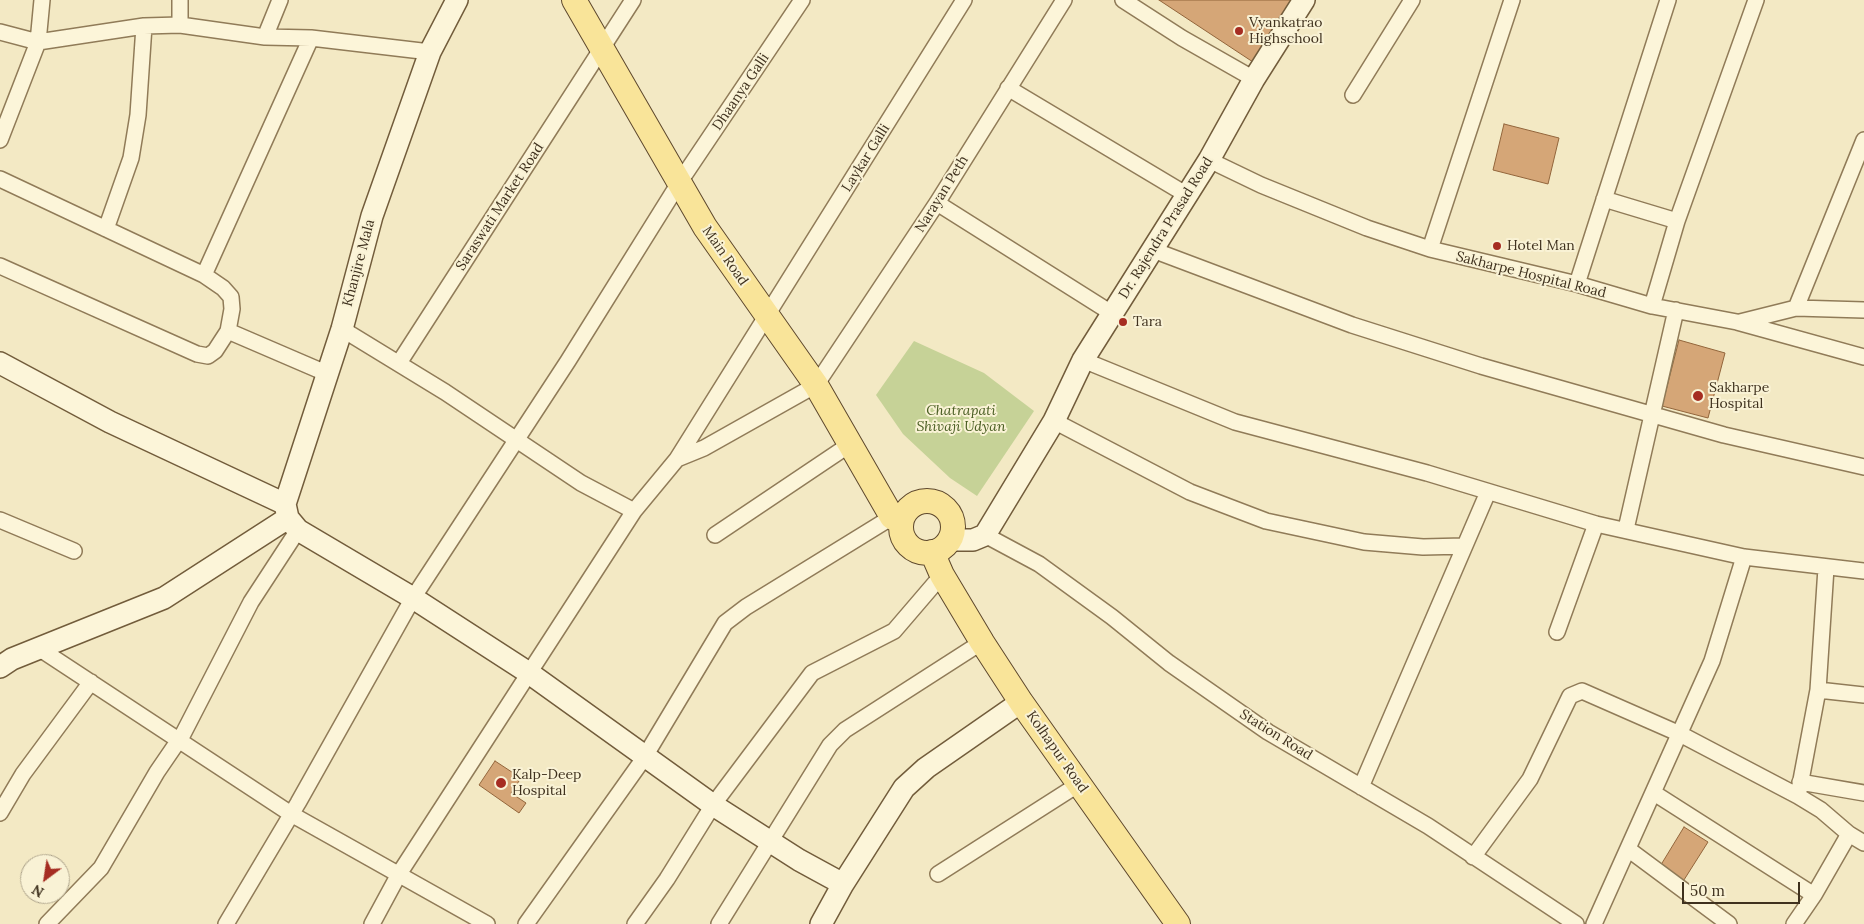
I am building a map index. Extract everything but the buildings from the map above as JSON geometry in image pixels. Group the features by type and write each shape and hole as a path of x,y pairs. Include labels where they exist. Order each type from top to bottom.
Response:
{"main road":[{"name":"Main Road","path":"574,0 705,227 816,385 849,445 893,515"},
{"path":"928,501 935,502 948,511 951,518 952,532 941,546 917,551 911,547 903,536 893,515 913,505 928,501"},
{"name":"Kolhapur Road","path":"941,546 942,575 982,642 1021,702 1178,924"}],"street":[{"path":"0,140 38,42 42,0"},
{"path":"180,0 180,24"},
{"path":"265,37 280,0"},
{"name":"Khanjire Mala","path":"291,517 372,216 430,52 457,0"},
{"name":"Saraswati Market Road","path":"399,363 633,0"},
{"name":"Dhaanya Galli","path":"226,924 291,814 413,598 517,440 679,183 802,0"},
{"name":"Laykar Galli","path":"372,924 399,874 634,511 677,459 964,0"},
{"name":"Narayan Peth","path":"816,385 937,203 1064,0"},
{"path":"1123,0 1182,38 1254,79"},
{"name":"Dr. Rajendra Prasad Road","path":"985,535 1054,421 1083,360 1209,160 1254,79 1304,0"},
{"path":"1353,95 1412,0"},
{"path":"1430,249 1512,0"},
{"path":"1576,284 1668,0"},
{"path":"1652,306 1677,221 1756,0"},
{"path":"0,32 38,42 144,26 180,24 265,37 311,38 430,52"},
{"path":"106,229 131,158 138,115 144,26"},
{"path":"204,275 311,38"},
{"path":"1008,88 1050,115 1187,195"},
{"path":"1796,308 1864,140"},
{"name":"Sakharpe Hospital Road","path":"1209,160 1261,185 1366,228 1430,249 1576,284 1652,306 1736,322 1864,357"},
{"path":"0,179 204,275 223,288 231,297 232,309 228,331 215,351 208,356 197,354 0,266"},
{"path":"1604,199 1677,221"},
{"path":"937,203 1113,314"},
{"path":"1152,250 1352,325 1510,374 1724,435 1864,467"},
{"path":"1736,322 1796,308 1864,310"},
{"path":"1626,529 1650,414 1676,310"},
{"path":"342,329 399,363 581,483 634,511"},
{"path":"228,331 328,374"},
{"path":"1083,360 1235,422 1596,524 1626,529 1744,557 1864,571"},
{"path":"0,363 291,517 529,673 644,758 713,805 843,884"},
{"path":"677,459 704,448 816,385"},
{"path":"1054,421 1190,492 1266,521 1364,542 1424,547 1464,546"},
{"path":"715,535 849,445"},
{"path":"1361,786 1488,492"},
{"path":"526,924 644,758 725,623 746,607 893,515"},
{"path":"4,659 40,649 164,598 291,517"},
{"path":"47,924 101,868 157,772 178,741 251,602 291,517"},
{"path":"0,520 74,551"},
{"path":"1557,632 1596,524"},
{"path":"941,546 972,540 985,535"},
{"name":"Station Road","path":"985,535 1038,564 1112,617 1169,663 1268,732 1428,826 1576,924"},
{"path":"1594,924 1712,661 1744,557"},
{"path":"1799,789 1818,690 1826,568"},
{"path":"635,924 667,879 713,805 812,673 894,631 942,575"},
{"path":"718,924 830,745 845,730 982,642"},
{"path":"40,649 291,814 487,924"},
{"path":"0,813 23,774 91,682"},
{"path":"1473,856 1530,779 1570,696 1582,690 1799,789 1848,834 1864,843"},
{"path":"1818,690 1864,695"},
{"path":"822,924 843,884 904,788 926,768 1021,702"},
{"path":"938,874 1079,784"},
{"path":"1799,789 1864,793"},
{"path":"1654,793 1814,895"},
{"path":"1794,924 1814,895 1848,834"},
{"path":"1628,849 1729,924"}],"green space":[{"name":"Chatrapati Shivaji Udyan","path":"914,341 984,373 1034,411 977,496 950,478 903,434 876,395"}],"place":[{"name":"Vyankatrao Highschool","path":"1239,31"},
{"name":"Hotel Man","path":"1497,246"},
{"name":"Tara","path":"1123,322"},
{"name":"Sakharpe Hospital","path":"1698,396"},
{"name":"Kalp-Deep Hospital","path":"501,783"}]}
